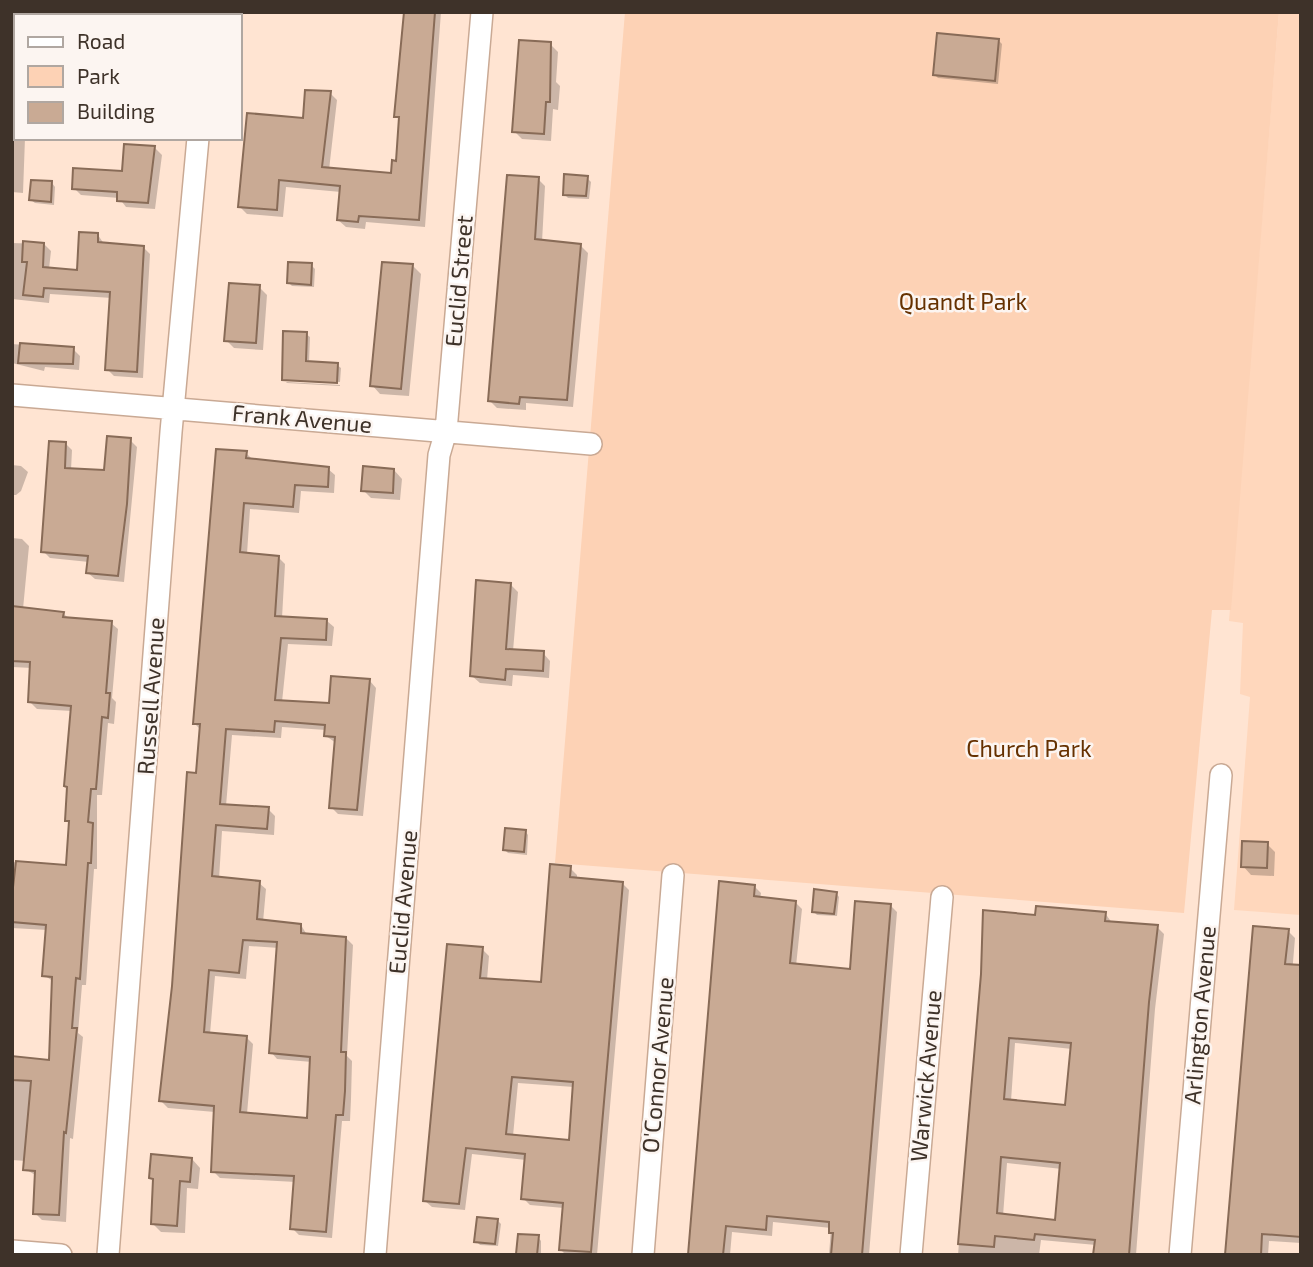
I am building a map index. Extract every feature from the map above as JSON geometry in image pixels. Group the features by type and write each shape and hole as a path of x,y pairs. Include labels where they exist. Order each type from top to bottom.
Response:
{"street":[{"name":"Euclid Street","path":"432,550 439,455 446,431 482,12"},
{"name":"Russell Avenue","path":"108,1255 174,409 198,140"},
{"name":"Frank Avenue","path":"12,395 592,444"},
{"name":"Euclid Avenue","path":"375,1255 432,550"},
{"name":"Arlington Avenue","path":"1180,1255 1221,775"},
{"name":"O'Connor Avenue","path":"643,1255 673,875"},
{"name":"Warwick Avenue","path":"911,1255 942,897"},
{"path":"12,1251 61,1255"}],"shaded area":[{"path":"1279,12 1301,12 1301,915 1234,910 1250,697 1240,694 1243,623 1229,621"}],"green space":[{"name":"Quandt Park","path":"625,12 1279,12 1231,610 1212,610 1184,913 555,863"}],"building":[{"path":"404,12 435,12 419,220 359,216 358,222 337,220 340,186 279,180 277,210 238,207 247,113 303,118 305,90 331,91 322,167 391,173 392,160 396,161 399,117 394,117"},
{"path":"937,33 999,39 995,81 933,75"},
{"path":"519,40 551,42 550,102 546,102 544,134 512,132"},
{"path":"124,144 155,146 148,203 117,201 117,192 72,189 73,168 122,171"},
{"path":"564,174 588,176 586,196 563,195"},
{"path":"507,175 539,177 535,239 581,244 567,400 520,397 519,404 488,401"},
{"path":"31,180 52,181 51,202 29,200"},
{"path":"79,232 98,233 98,242 144,246 137,372 105,370 110,292 44,288 43,297 23,295 27,262 22,262 23,241 44,243 43,267 77,270"},
{"path":"288,262 312,263 311,285 287,283"},
{"path":"382,262 413,264 401,389 370,386"},
{"path":"229,283 260,285 256,343 224,341"},
{"path":"283,331 307,332 306,361 338,363 337,383 282,380"},
{"path":"20,343 74,347 73,364 18,363"},
{"path":"107,436 131,438 127,504 118,576 86,573 88,556 41,552 49,441 66,442 65,468 104,470"},
{"path":"216,449 247,451 246,458 329,467 328,487 295,485 293,507 244,503 240,552 279,556 275,616 327,619 326,640 281,638 275,700 329,703 331,676 370,679 357,810 329,808 335,737 324,736 325,725 275,721 274,732 226,729 220,804 269,807 267,829 216,825 212,876 260,881 257,919 301,924 301,933 346,937 341,1052 346,1052 345,1091 343,1115 336,1115 326,1232 290,1229 294,1176 211,1172 214,1106 159,1101 172,986 187,772 196,773 200,724 193,724","holes":["243,940 277,942 269,1053 310,1057 307,1118 240,1112 247,1036 204,1032 209,970 239,973"]},
{"path":"363,466 394,469 393,493 361,491"},
{"path":"476,580 511,583 506,649 544,651 543,671 506,669 505,680 470,676"},
{"path":"12,606 64,612 63,617 112,621 106,693 110,693 108,718 102,717 96,789 91,789 88,822 93,823 91,863 88,863 80,979 76,978 72,1028 77,1028 66,1133 64,1132 59,1215 33,1214 35,1171 23,1170 31,1081 12,1080 12,1056 49,1060 52,977 42,976 46,925 12,922 12,896 16,861 66,865 69,821 65,821 67,787 64,786 71,706 28,702 30,662 12,661"},
{"path":"505,828 526,830 524,852 503,850"},
{"path":"1242,841 1268,842 1267,868 1241,867"},
{"path":"550,864 571,866 570,877 623,882 591,1252 559,1250 563,1203 521,1199 525,1154 466,1148 459,1204 423,1201 447,944 483,947 480,978 541,982","holes":["512,1077 573,1082 569,1140 506,1134"]},
{"path":"719,881 755,885 754,896 796,901 790,963 850,969 855,901 891,904 862,1255 831,1255 833,1233 829,1233 829,1222 767,1216 766,1230 726,1226 723,1255 688,1255"},
{"path":"814,889 837,892 834,914 812,912"},
{"path":"1036,906 1106,912 1105,921 1158,925 1149,1002 1129,1255 1093,1255 1095,1240 1035,1234 1034,1240 995,1236 994,1247 958,1244 981,974 983,910 1035,915","holes":["1009,1038 1071,1043 1065,1105 1004,1099","1001,1157 1060,1163 1055,1220 997,1213"]},
{"path":"1253,926 1289,929 1285,964 1301,965 1301,1237 1262,1234 1261,1255 1225,1255"},
{"path":"151,1154 192,1158 190,1182 180,1181 177,1226 151,1224"},
{"path":"477,1217 498,1219 495,1244 474,1242"},
{"path":"518,1234 539,1235 537,1255 516,1254"}],"park label":[{"name":"Church Park","path":"1029,749"}]}
